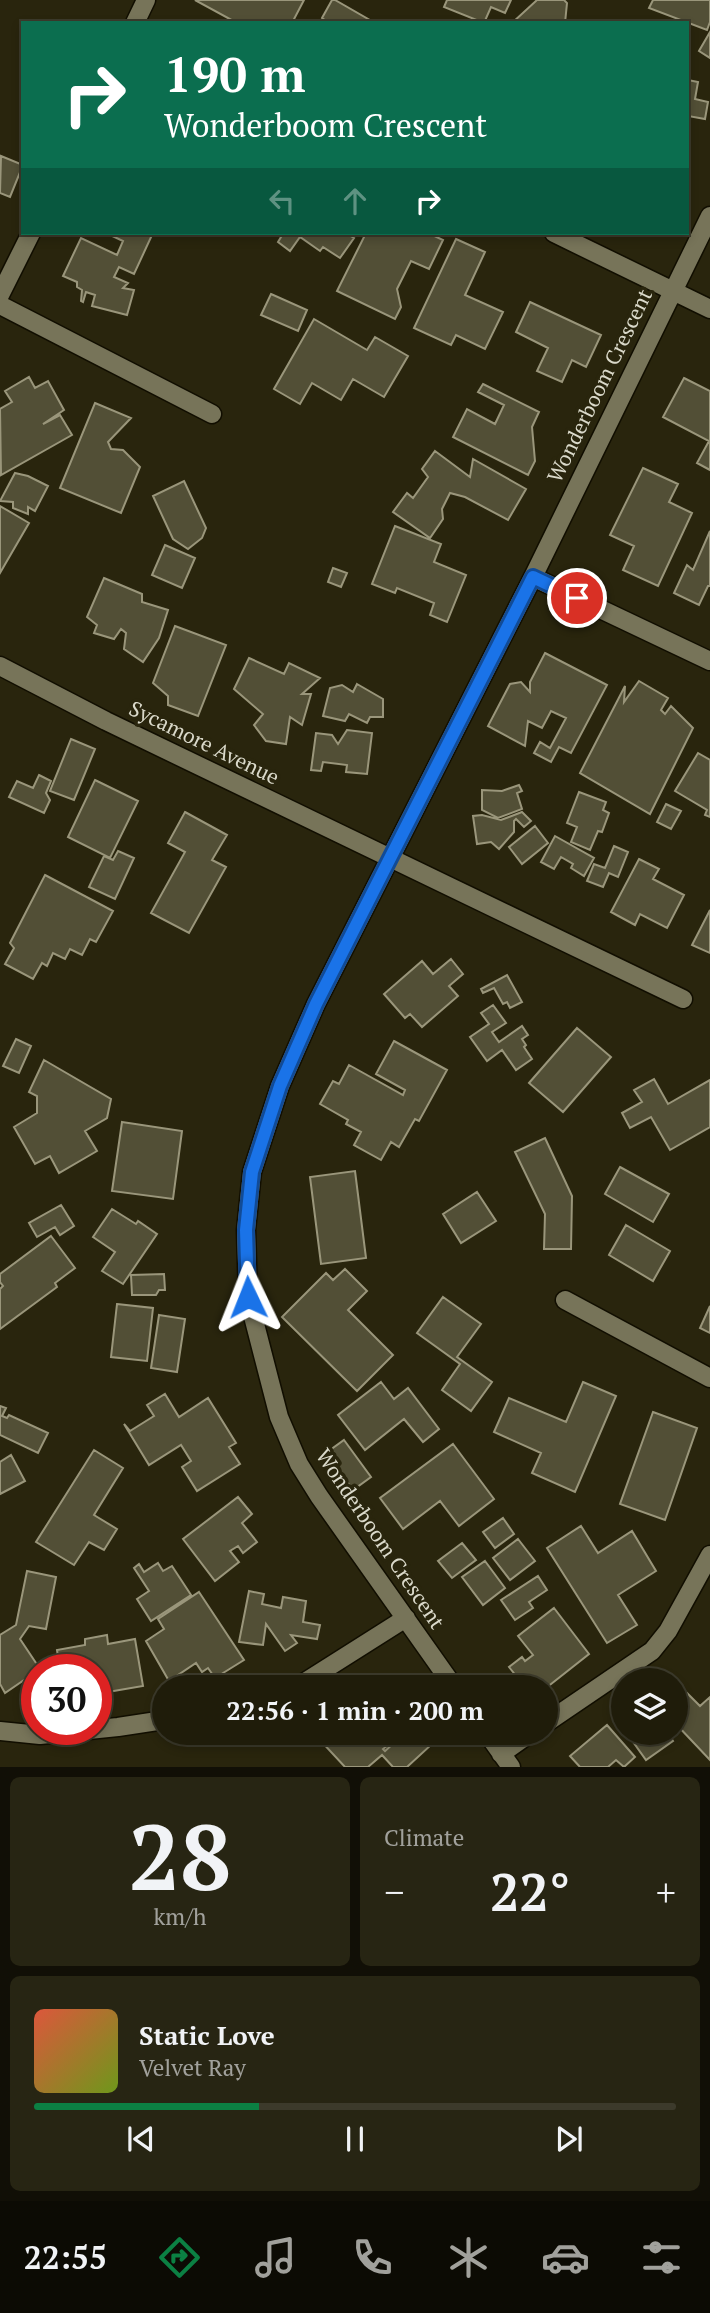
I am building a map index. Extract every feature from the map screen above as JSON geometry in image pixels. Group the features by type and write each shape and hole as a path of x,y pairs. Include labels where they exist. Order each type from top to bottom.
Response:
{"street":[{"path":"136,21 146,0"},
{"name":"Wonderboom Crescent","path":"446,1675 318,1496 299,1464 279,1416 248,1297 246,1230 252,1172 280,1086 316,1004 533,577 710,215"},
{"path":"0,295 30,235"},
{"path":"558,235 710,309"},
{"path":"0,305 212,414"},
{"path":"533,577 710,661"},
{"name":"Sycamore Avenue","path":"0,666 106,722 390,859"},
{"path":"390,859 683,999"},
{"path":"565,1300 710,1378"},
{"path":"558,1715 652,1651 668,1631 710,1555"},
{"path":"316,1675 406,1618"},
{"path":"0,1731 40,1735 152,1722"},
{"path":"495,1745 506,1760 520,1745"}],"building":[{"path":"195,0 304,0 293,21 233,21"},
{"path":"332,0 335,0 372,21 326,21 322,18"},
{"path":"447,0 511,0 505,13 491,7 485,21 444,7"},
{"path":"537,0 564,0 567,3 565,21 514,21"},
{"path":"653,0 710,0 710,22 707,30 649,8"},
{"path":"710,32 710,58 699,51"},
{"path":"689,80 698,82 695,99 708,102 705,119 689,116"},
{"path":"1,156 21,164 21,170 10,197 0,193"},
{"path":"110,235 152,235 134,274 119,267 114,277 128,283 123,288 134,290 127,315 92,306 95,295 86,292 83,302 81,301 82,290 77,287 77,282 63,276 81,238 117,255 123,241"},
{"path":"278,235 349,235 354,238 340,258 323,247 320,251 300,237 290,251 278,242 281,237"},
{"path":"365,235 432,235 443,240 429,269 411,261 397,289 401,307 395,319 337,291"},
{"path":"456,239 485,252 465,295 503,312 485,349 456,335 451,345 414,328"},
{"path":"271,294 307,310 298,331 261,315"},
{"path":"530,302 601,335 586,367 572,360 562,382 537,371 548,348 516,332"},
{"path":"314,319 367,350 375,337 408,356 384,397 353,379 341,400 312,383 300,404 274,389"},
{"path":"29,377 35,388 48,381 64,410 43,424 60,415 72,435 1,475 0,409 12,402 5,391"},
{"path":"684,378 710,391 710,470 697,463 709,441 663,417"},
{"path":"483,384 539,412 532,427 535,461 528,475 453,437 467,409 495,424 504,405 478,392"},
{"path":"95,403 131,418 108,442 111,449 123,450 140,467 121,513 60,488"},
{"path":"435,451 470,477 473,459 526,489 508,520 465,497 450,493 442,509 443,519 430,538 393,512 407,493 413,498 428,477 422,469"},
{"path":"643,468 678,484 669,502 692,513 658,586 623,570 634,546 610,535"},
{"path":"15,473 48,486 35,511 28,507 28,514 13,508 13,502 0,501"},
{"path":"184,481 206,528 202,538 188,549 173,539 153,496"},
{"path":"0,506 29,523 0,573"},
{"path":"395,526 441,544 434,562 466,575 447,622 430,615 434,603 397,588 395,593 372,584"},
{"path":"710,531 710,586 699,605 674,593 687,565 693,570"},
{"path":"165,545 195,558 182,588 152,575"},
{"path":"333,568 347,573 341,587 328,582"},
{"path":"104,578 142,594 142,602 168,610 159,638 143,662 124,649 126,633 121,629 114,639 94,633 97,625 87,617"},
{"path":"175,626 226,645 198,716 168,705 168,696 153,683"},
{"path":"545,653 607,685 571,753 559,747 551,762 534,753 540,742 550,748 566,718 551,711 542,728 528,721 525,746 488,726 510,684 521,682 530,692 530,682"},
{"path":"249,658 284,674 289,663 320,678 302,694 311,694 302,725 290,717 286,744 266,741 254,725 263,714 234,689"},
{"path":"639,681 668,698 661,710 665,714 671,706 693,728 650,814 580,773 625,686 624,702"},
{"path":"357,684 383,699 383,717 370,717 367,723 349,714 345,721 323,716 330,688 342,685 353,692"},
{"path":"347,730 372,733 367,774 346,772 347,765 323,762 321,771 311,770 316,733 332,735 338,744"},
{"path":"71,739 95,749 74,800 50,791"},
{"path":"698,753 710,760 710,817 705,815 707,810 675,791"},
{"path":"39,775 51,781 46,793 50,800 44,813 9,797 17,781 33,788"},
{"path":"95,780 138,801 110,858 68,837"},
{"path":"519,785 522,791 517,793 522,809 498,818 482,810 482,790 502,791"},
{"path":"579,792 606,802 603,810 609,813 602,832 598,831 590,850 571,842 577,827 567,823"},
{"path":"666,804 681,811 671,829 657,822"},
{"path":"185,812 227,835 212,860 226,867 189,933 151,913 185,852 168,843"},
{"path":"522,812 531,821 524,827 516,819 514,832 499,849 491,842 477,844 473,816 482,815 501,820"},
{"path":"535,826 548,843 522,864 509,847"},
{"path":"555,836 594,858 584,876 571,868 573,864 561,857 554,869 541,862"},
{"path":"614,846 628,852 618,877 609,873 603,887 587,881 594,864 605,868"},
{"path":"118,851 134,858 115,899 89,887 104,856 113,860"},
{"path":"639,859 659,869 653,879 684,895 667,928 640,914 635,925 611,912"},
{"path":"45,875 113,911 96,942 90,939 82,955 70,949 65,959 53,953 47,966 42,963 33,979 5,964 14,948 10,943"},
{"path":"710,910 710,953 692,945"},
{"path":"451,959 463,974 449,986 458,996 422,1027 410,1014 405,1018 384,994 422,961 433,974"},
{"path":"507,975 522,1002 510,1008 507,1002 503,1004 494,988 483,993 481,989"},
{"path":"493,1005 506,1023 492,1032 499,1042 522,1026 528,1035 522,1039 532,1059 516,1070 502,1050 487,1061 470,1037 489,1024 481,1013"},
{"path":"577,1028 611,1057 563,1112 529,1083"},
{"path":"16,1039 31,1046 19,1073 3,1066"},
{"path":"394,1041 447,1070 419,1121 415,1119 399,1147 391,1142 381,1160 354,1145 361,1132 346,1124 348,1120 320,1104 333,1081 339,1084 349,1065 403,1095 405,1090 376,1074"},
{"path":"44,1060 111,1099 107,1118 85,1131 97,1151 59,1173 50,1156 35,1164 14,1127 37,1113 37,1096 29,1092"},
{"path":"654,1079 668,1104 710,1080 710,1127 670,1150 651,1117 630,1128 622,1113 642,1102 634,1090"},
{"path":"122,1122 182,1131 173,1199 112,1191"},
{"path":"545,1138 572,1196 571,1249 544,1249 545,1214 515,1152"},
{"path":"620,1167 669,1194 653,1222 605,1194"},
{"path":"355,1171 366,1258 321,1264 310,1177"},
{"path":"477,1192 496,1221 461,1243 443,1214"},
{"path":"61,1205 74,1226 60,1235 55,1227 37,1237 29,1223"},
{"path":"112,1209 136,1224 138,1221 157,1234 123,1284 102,1271 115,1252 93,1237"},
{"path":"626,1225 670,1251 653,1281 609,1255"},
{"path":"51,1236 75,1268 55,1283 57,1287 0,1329 0,1289 3,1286 0,1274"},
{"path":"345,1269 367,1291 348,1310 393,1355 357,1391 282,1317 326,1273 333,1280"},
{"path":"164,1274 165,1290 159,1290 156,1295 132,1295 131,1275"},
{"path":"443,1297 481,1324 457,1357 492,1382 471,1411 442,1390 460,1364 417,1333"},
{"path":"117,1304 153,1308 147,1361 111,1357"},
{"path":"710,1306 710,1333 700,1328"},
{"path":"159,1315 185,1319 177,1372 151,1368"},
{"path":"381,1382 394,1399 408,1388 439,1429 423,1442 404,1419 365,1450 338,1415"},
{"path":"583,1382 616,1396 575,1492 532,1473 541,1453 494,1432 509,1398 566,1422"},
{"path":"165,1394 179,1417 208,1398 236,1443 229,1447 240,1464 197,1491 182,1467 191,1461 181,1445 149,1465 124,1424 130,1431 154,1416 147,1405"},
{"path":"0,1406 6,1408 2,1416 7,1418 9,1415 48,1433 38,1453 0,1435"},
{"path":"653,1412 697,1428 665,1520 620,1504"},
{"path":"344,1440 371,1477 353,1490 326,1453"},
{"path":"453,1444 494,1499 459,1526 440,1501 403,1529 380,1498"},
{"path":"94,1450 123,1468 94,1515 117,1529 104,1550 89,1542 74,1565 36,1542"},
{"path":"11,1455 25,1481 0,1494 0,1462"},
{"path":"238,1497 252,1514 242,1523 257,1542 243,1553 238,1546 230,1551 239,1562 215,1581 183,1539"},
{"path":"503,1518 514,1534 495,1548 483,1532"},
{"path":"581,1526 598,1553 632,1531 656,1571 618,1595 637,1625 607,1643 547,1548"},
{"path":"518,1539 535,1561 510,1580 493,1558"},
{"path":"462,1543 476,1560 452,1578 438,1561"},
{"path":"485,1561 505,1588 483,1605 462,1577"},
{"path":"158,1563 163,1571 172,1566 191,1595 151,1621 137,1599 149,1591 134,1568 139,1564 144,1572"},
{"path":"27,1571 56,1577 46,1629 29,1626 20,1639 30,1654 21,1654 21,1682 5,1693 0,1684 0,1635 16,1625"},
{"path":"538,1576 547,1590 529,1602 533,1608 515,1620 501,1600"},
{"path":"249,1591 264,1594 262,1604 281,1608 283,1597 306,1601 303,1622 320,1625 317,1639 291,1635 297,1643 285,1651 266,1624 263,1645 239,1642"},
{"path":"199,1592 244,1660 220,1675 213,1675 208,1668 202,1672 196,1663 178,1675 166,1675 146,1641 164,1629 158,1619"},
{"path":"554,1608 589,1654 558,1679 558,1675 515,1675 509,1667 522,1657 525,1661 533,1655 518,1636"},
{"path":"107,1635 108,1644 135,1639 143,1686 112,1691 112,1654 58,1654 57,1650 85,1645 85,1639"},
{"path":"688,1694 700,1706 710,1697 710,1760 688,1737"},
{"path":"607,1725 611,1730 611,1745 624,1745 635,1757 624,1767 616,1760 608,1767 580,1767 570,1756"},
{"path":"325,1745 388,1745 383,1749 385,1751 392,1745 431,1745 407,1767 393,1767 382,1755 368,1767 345,1767"},
{"path":"635,1745 667,1745 646,1760"}],"route":[{"path":"248,1297 246,1230 252,1172 280,1086 316,1004 533,577 577,598"}]}
